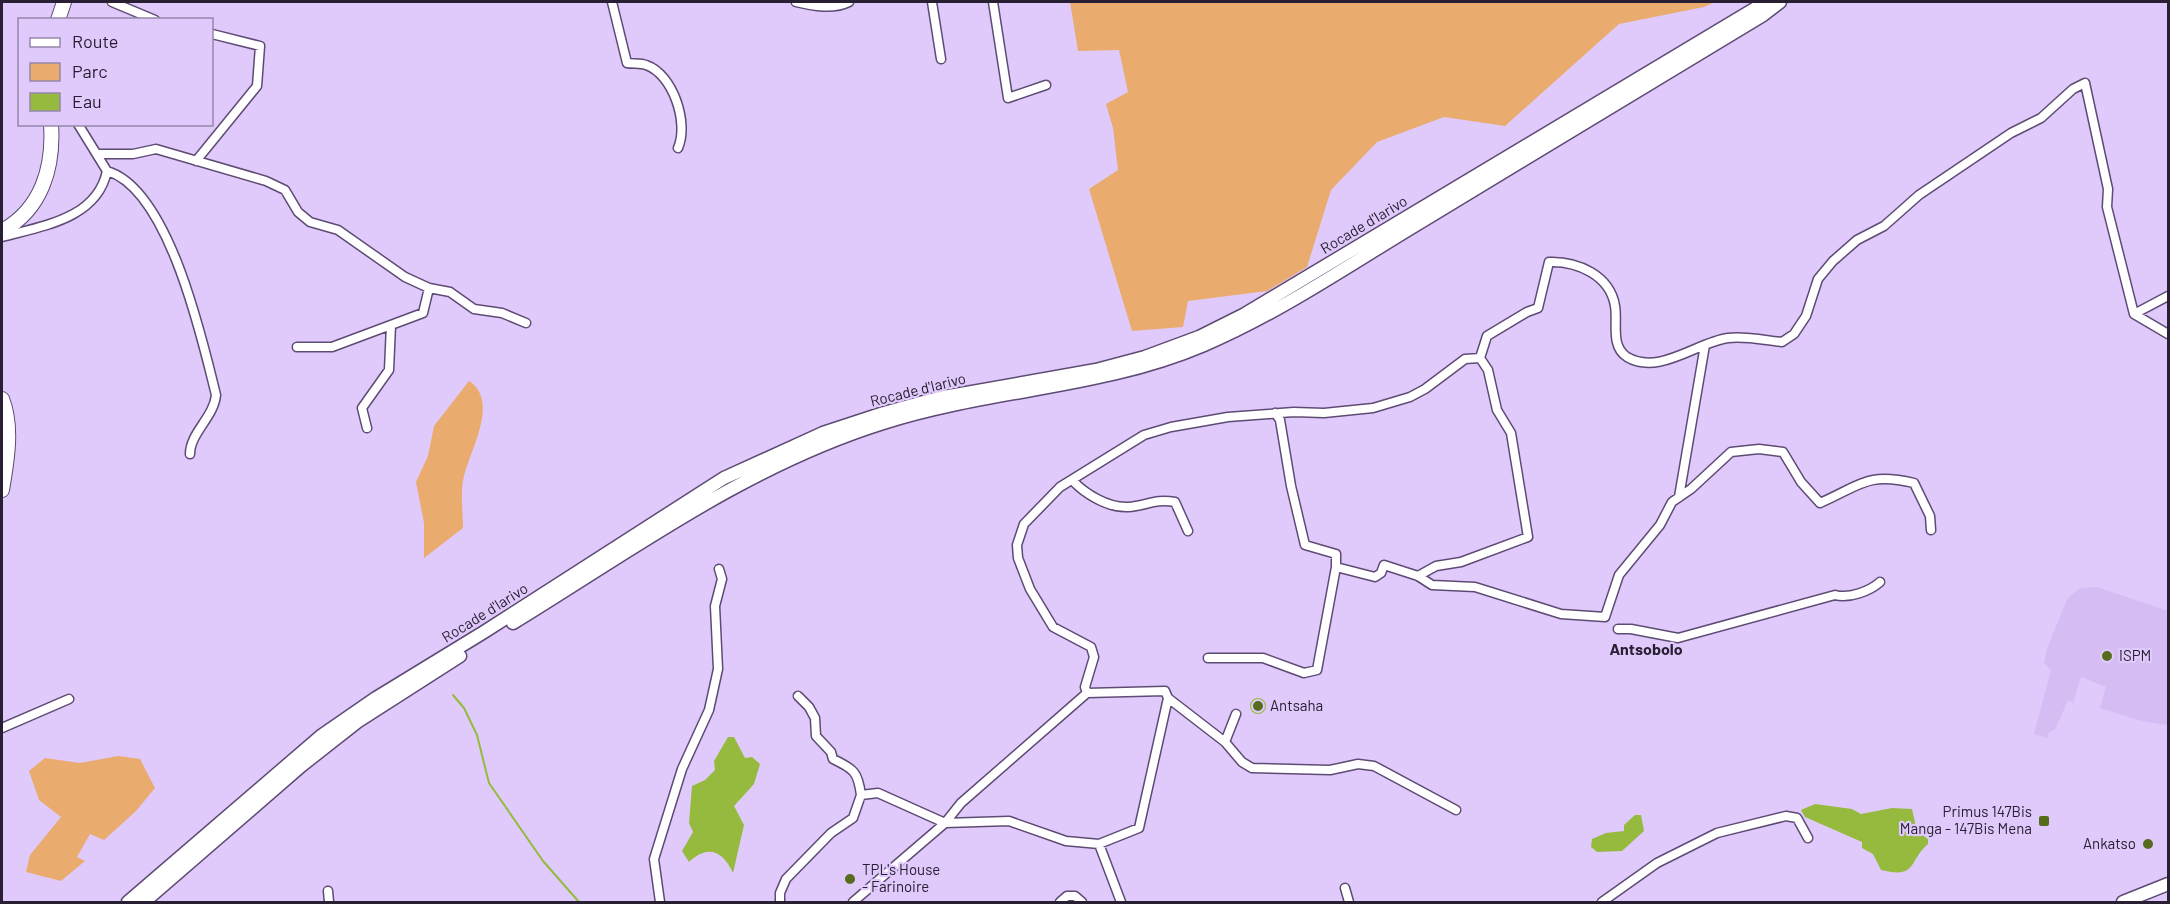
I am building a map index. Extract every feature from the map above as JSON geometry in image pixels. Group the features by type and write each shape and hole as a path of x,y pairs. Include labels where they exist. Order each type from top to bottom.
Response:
{"main road":[{"path":"59,18 64,2"},
{"name":"Rocade d'Iarivo","path":"128,903 321,736 376,698 484,632 724,478 823,433 884,413 938,398 1096,370 1145,357 1199,337 1245,314 1766,2"},
{"name":"Rocade d'Iarivo","path":"144,903 301,766 357,722 734,486 823,444 884,422 940,407 1109,376 1148,366 1213,341 1249,324 1763,15 1780,2"},
{"path":"2,231 26,213 37,198 48,174 52,146 51,126"},
{"path":"2,399 6,408 7,436 2,490"},
{"path":"2123,903 2164,885"}],"street":[{"path":"112,2 150,18"},
{"path":"612,2 627,63 646,65 662,76 670,86 682,129 678,148"},
{"path":"796,2 818,6 843,5 849,2"},
{"path":"932,2 941,59"},
{"path":"993,2 1008,98 1046,86"},
{"path":"196,160 257,86 260,46 213,34"},
{"path":"1418,576 1436,566 1461,561 1528,537 1511,433 1497,410 1490,376 1480,358 1487,336 1538,308 1546,265 1552,262 1593,272 1607,287 1615,307 1616,340 1625,356 1637,360 1658,362 1726,338 1755,337 1782,342 1789,339 1806,316 1818,279 1833,261 1857,240 1884,226 1904,211 1919,195 2012,134 2041,118 2073,89 2085,83 2108,189 2107,207 2134,314 2169,334"},
{"path":"79,126 107,171 116,174 144,201 159,223 189,292 216,395 215,408 192,443 190,454"},
{"path":"98,154 133,154 156,149 267,181 285,190 298,212 310,222 338,230 405,277 429,288 450,292 474,309 502,313 526,323"},
{"path":"2,237 65,218 87,207 98,197 107,171"},
{"path":"297,347 332,347 423,313 429,288"},
{"path":"2134,314 2169,296"},
{"path":"367,428 362,408 389,370 391,324"},
{"path":"1679,497 1705,345"},
{"path":"1087,693 1085,687 1094,657 1091,647 1053,627 1041,612 1022,573 1017,545 1019,535 1030,517 1060,487 1144,435 1171,427 1228,417 1275,413 1324,413 1373,408 1410,397 1425,389 1465,359 1480,358"},
{"path":"1209,658 1263,658 1304,673 1317,670 1336,567 1336,554 1305,545 1291,486 1280,420 1275,413"},
{"path":"1336,567 1375,577 1381,573 1384,565 1418,576 1432,585 1475,587 1561,614 1605,617 1619,575 1660,525 1672,502 1731,452 1760,449 1783,452 1801,482 1820,503 1860,482 1887,477 1914,483 1930,516 1931,530"},
{"path":"1072,480 1090,496 1120,506 1128,507 1156,500 1175,502 1188,531"},
{"path":"660,903 654,860 679,776 709,710 718,669 715,606 722,579 719,569"},
{"path":"1618,629 1631,629 1678,638 1835,595 1842,597 1872,590 1880,582"},
{"path":"854,903 945,823 961,803 1087,693 1165,691 1168,698 1225,742 1242,762 1252,768 1330,770 1358,764 1374,766 1456,810"},
{"path":"780,903 780,893 786,879 831,833 853,818 861,795 858,776 847,766 833,759 831,752 816,736 815,718 809,707 798,696"},
{"path":"861,795 878,793 945,823 1009,821 1066,841 1098,844 1139,828 1168,698"},
{"path":"2,728 69,699"},
{"path":"1225,742 1236,714"},
{"path":"1602,903 1657,863 1717,833 1786,816 1797,818 1808,838"},
{"path":"1098,844 1121,903"},
{"path":"1345,888 1349,903"},
{"path":"328,891 329,903"},
{"path":"1060,903 1067,896 1075,896 1082,903"}],"shaded area":[{"name":"ISPM","path":"2097,587 2168,611 2168,725 2141,721 2100,708 2106,687 2081,677 2073,703 2068,700 2055,730 2049,732 2047,738 2034,734 2051,670 2044,663 2047,649 2061,614 2068,598 2080,588"}],"green space":[{"path":"1070,2 1715,2 1704,7 1619,24 1505,126 1444,117 1377,142 1331,190 1307,267 1267,291 1188,301 1183,327 1132,331 1089,189 1118,170 1113,128 1106,104 1128,92 1119,50 1078,51"},
{"path":"469,381 478,390 483,413 463,482 463,528 424,558 424,523 416,482 428,456 434,426"},
{"path":"118,756 140,759 155,788 136,811 104,840 90,834 77,857 85,861 61,881 26,872 30,855 61,817 39,800 29,771 45,758 80,763"}],"water":[{"name":"Antsaha","path":"1258,698 1264,700 1266,706 1264,712 1258,714 1252,712 1250,706 1252,700"},
{"path":"728,737 734,737 745,758 752,757 760,764 754,784 734,806 744,825 733,873 725,859 714,852 702,853 689,862 682,851 693,832 689,823 692,786 705,780 715,770 714,761"},
{"path":"1815,804 1852,809 1861,814 1892,808 1912,809 1917,831 1928,839 1928,844 1907,870 1893,872 1881,870 1873,854 1862,848 1862,842 1805,817 1801,810"},
{"path":"1635,815 1641,815 1644,831 1622,851 1597,852 1591,847 1592,839 1606,833 1624,831 1624,825"}],"waterway":[{"path":"453,695 464,708 477,735 489,783 543,861 579,902"}],"place":[{"name":"ISPM","path":"2107,656"},
{"name":"Antsaha","path":"1258,706"},
{"name":"Primus 147Bis Manga - 147Bis Mena","path":"2044,821"},
{"name":"Ankatso","path":"2148,844"},
{"name":"TPL's House - Farinoire","path":"850,879"}],"district":[{"name":"Antsobolo","path":"1646,649"}]}
